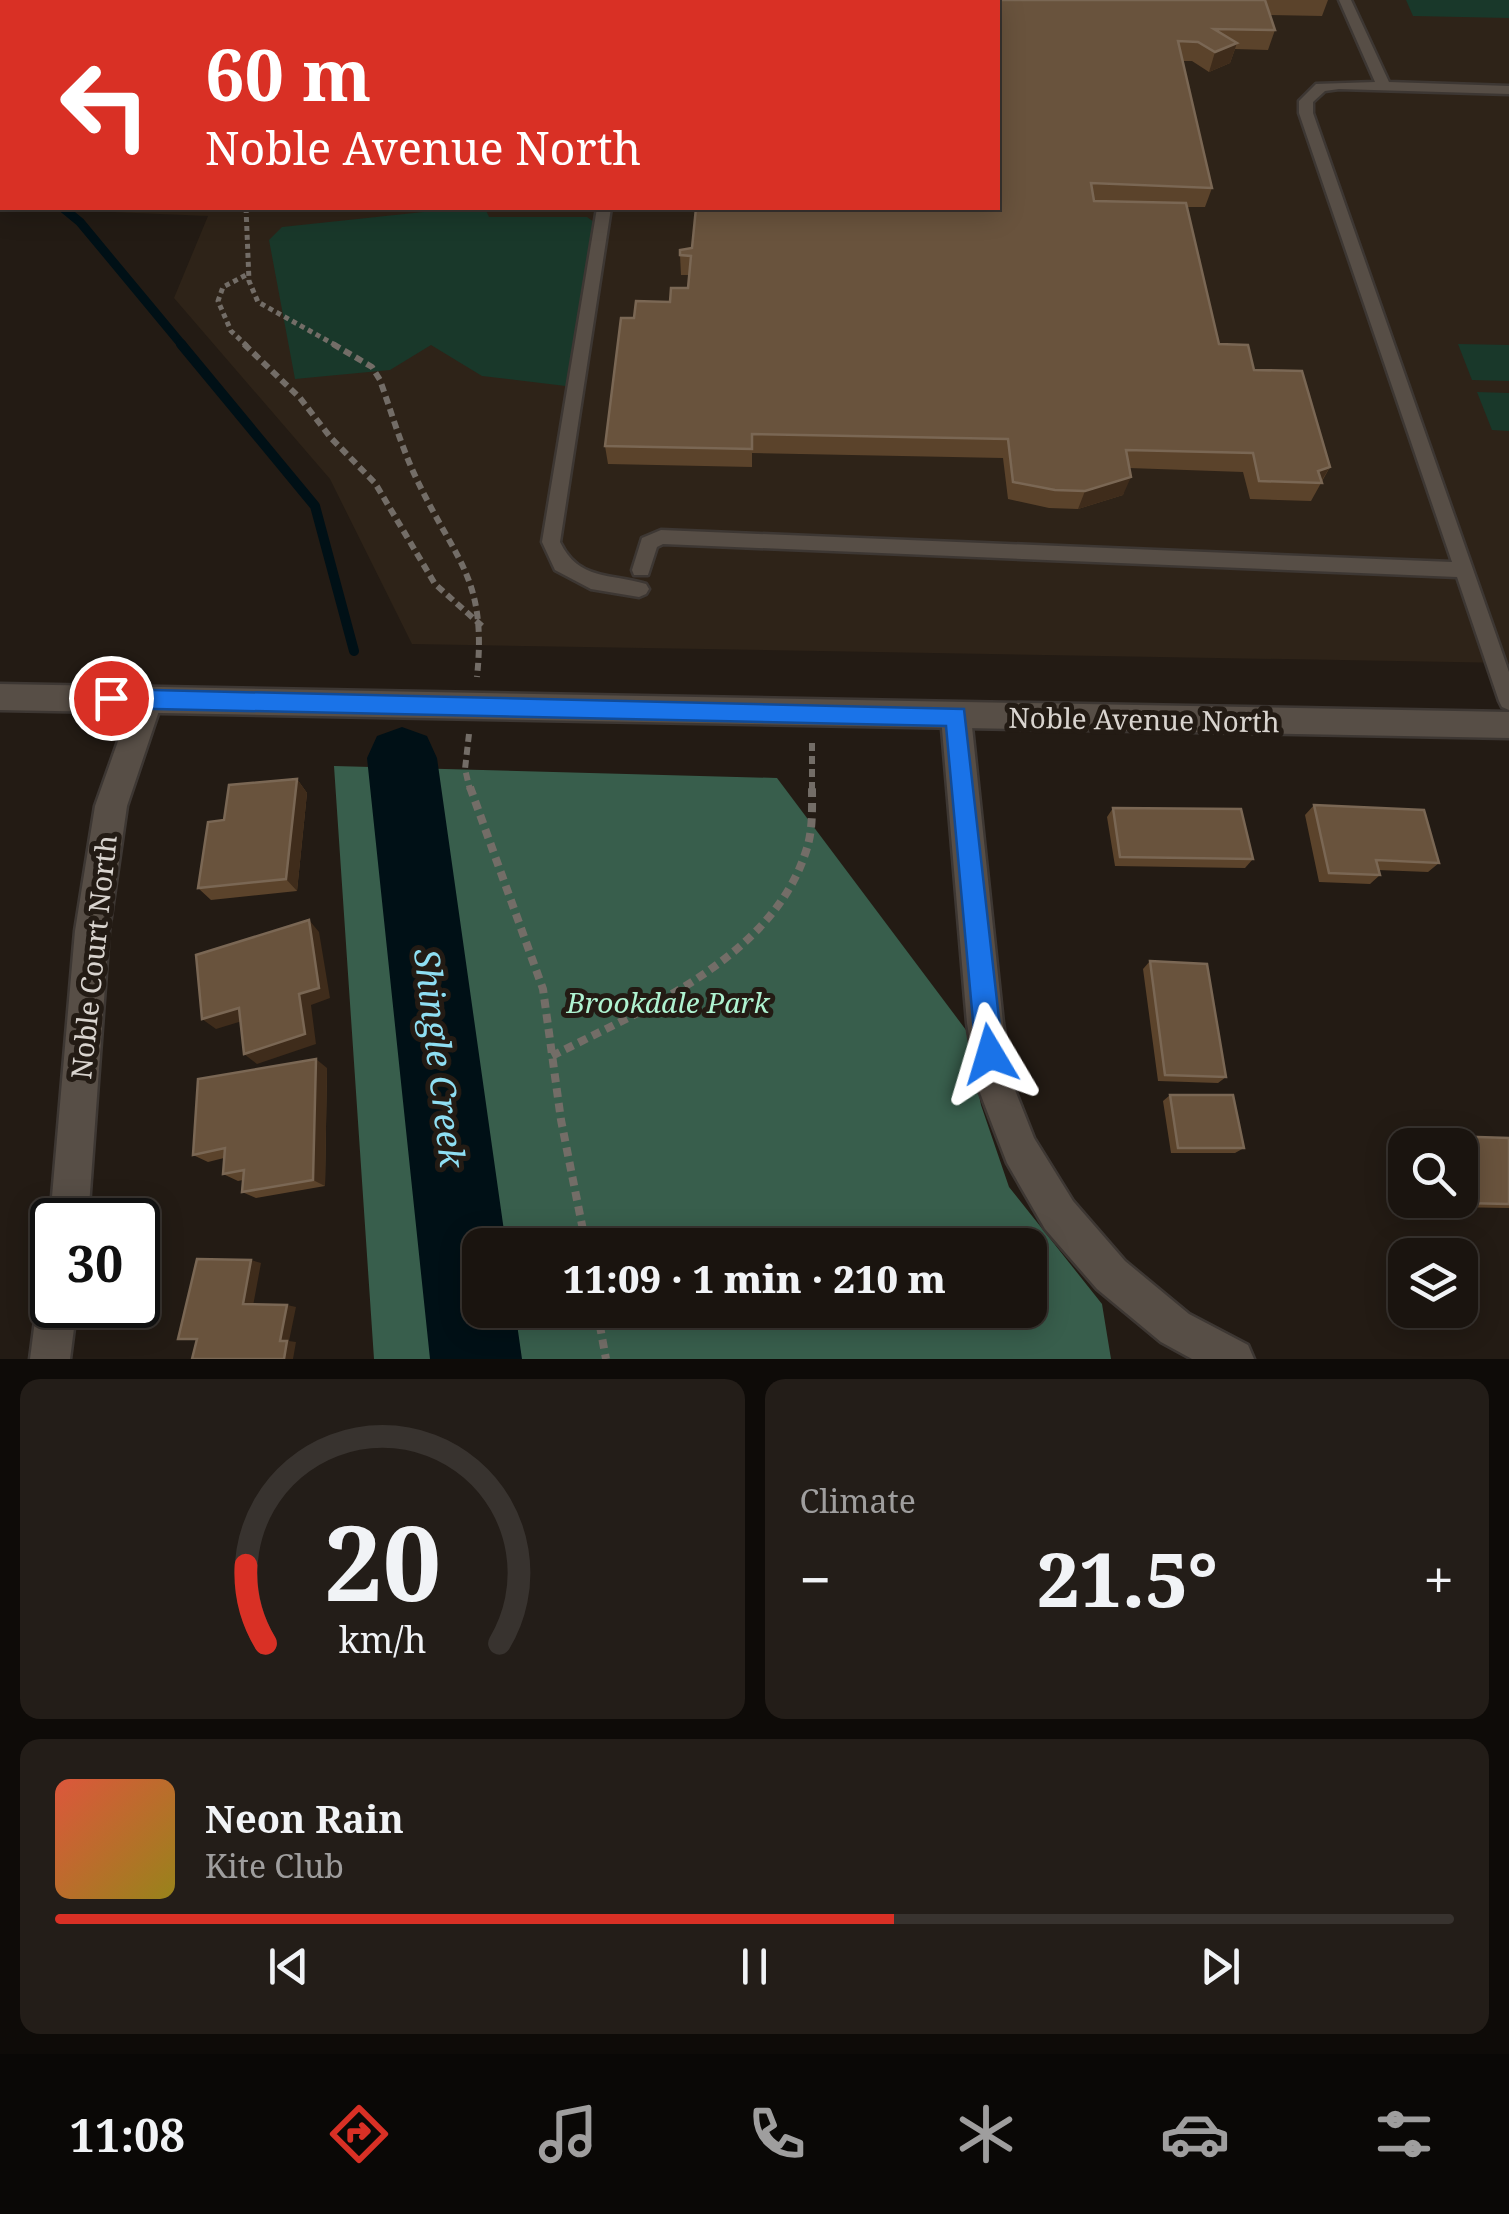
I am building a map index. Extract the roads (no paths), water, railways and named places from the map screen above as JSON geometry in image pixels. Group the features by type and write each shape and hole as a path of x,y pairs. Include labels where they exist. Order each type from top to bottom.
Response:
{"street":[{"name":"Noble Avenue North","path":"0,696 1509,725"},
{"name":"Noble Court North","path":"72,1198 92,930 111,806 148,699"},
{"path":"956,716 985,1023 994,1084 1020,1150 1059,1216 1111,1275 1175,1328 1234,1359"},
{"path":"50,1359 54,1328"}],"lane":[{"path":"1345,0 1384,87"},
{"path":"1509,90 1321,87 1306,100 1306,113 1509,701"},
{"path":"604,210 551,542 562,566 591,580 640,579 650,543 661,537 1464,570"}],"waterway":[{"name":"Shingle Creek","path":"65,210 80,222 183,346"},
{"name":"Shingle Creek","path":"181,344 315,506 354,651"},
{"name":"Shingle Creek","path":"402,758 476,1359"}],"park label":[{"name":"Brookdale Park","path":"668,1003"}]}
